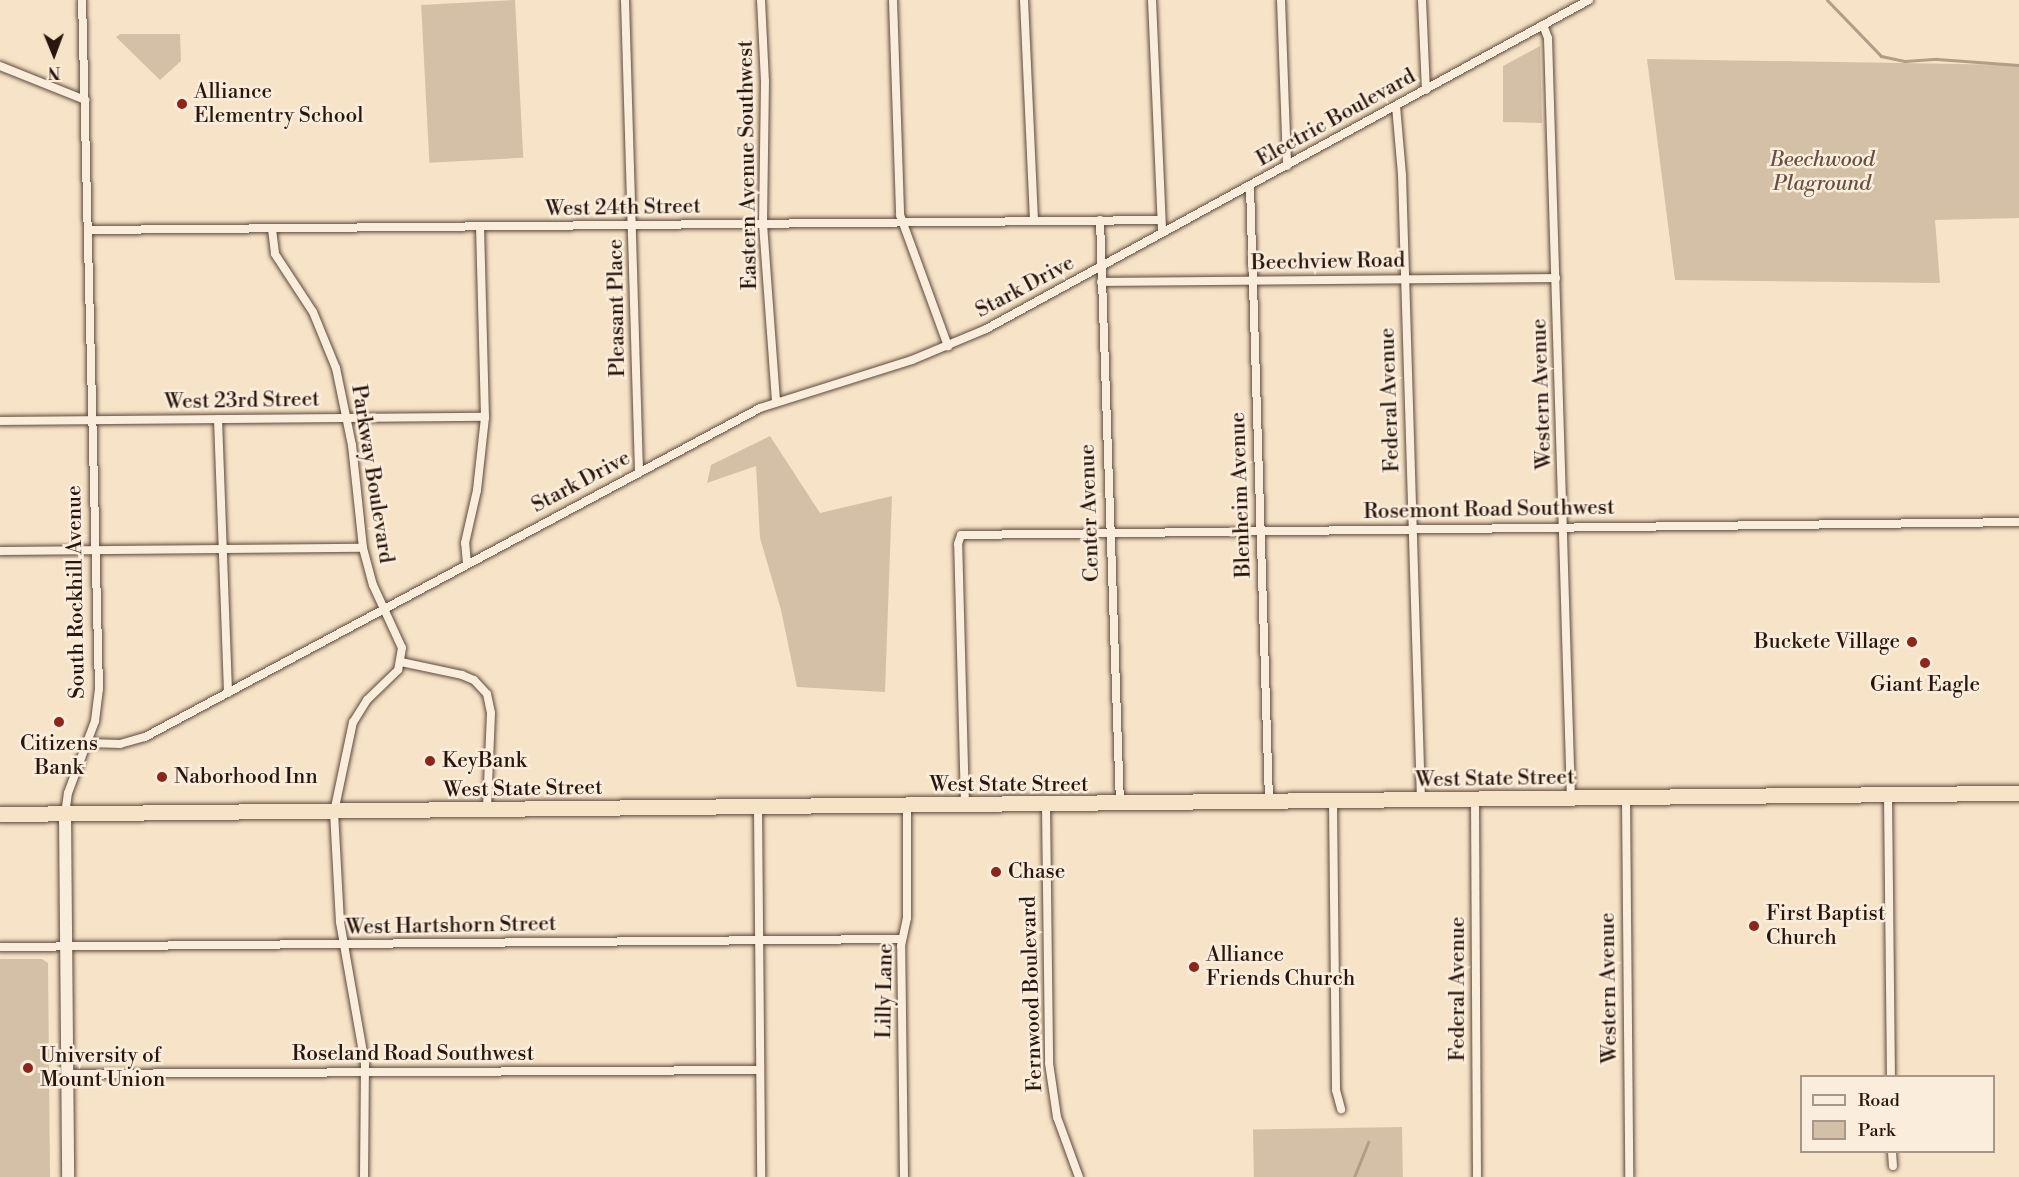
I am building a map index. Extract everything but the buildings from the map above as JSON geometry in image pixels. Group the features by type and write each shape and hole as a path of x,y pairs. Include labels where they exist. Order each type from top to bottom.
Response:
{"highway":[{"name":"West State Street","path":"0,814 1046,806 2019,794"}],"street":[{"name":"South Rockhill Avenue","path":"68,1177 64,813 68,794 89,742 99,689 82,0"},
{"name":"Pleasant Place","path":"625,0 639,471"},
{"name":"Eastern Avenue Southwest","path":"761,0 765,81 763,224 776,401"},
{"path":"893,0 902,223 948,346"},
{"path":"1024,0 1034,222"},
{"path":"1152,0 1162,232"},
{"path":"1281,0 1287,166"},
{"path":"1422,0 1426,90"},
{"name":"Electric Boulevard","path":"1101,267 1589,0"},
{"name":"Western Avenue","path":"1543,25 1548,38 1557,278 1571,800"},
{"path":"0,66 85,99"},
{"name":"Federal Avenue","path":"1396,106 1400,123 1421,801"},
{"name":"Blenheim Avenue","path":"1250,186 1269,803"},
{"name":"Center Avenue","path":"1100,220 1108,533 1120,805"},
{"name":"West 24th Street","path":"88,230 1160,220"},
{"path":"467,564 465,543 477,490 485,417 480,227"},
{"name":"Parkway Boulevard","path":"272,229 275,254 306,299 330,350 348,418 363,548 383,609 400,641 401,662"},
{"name":"Stark Drive","path":"89,742 133,741 228,693 639,471 776,401 948,346 1101,267"},
{"name":"Beechview Road","path":"1101,282 1557,278"},
{"name":"West 23rd Street","path":"0,421 485,417"},
{"path":"218,419 228,693"},
{"name":"Rosemont Road Southwest","path":"965,806 960,537 1260,530 2019,522"},
{"path":"0,551 363,548"},
{"path":"364,1177 365,1072 344,945 334,812 353,722 367,700 392,678 401,662 462,675 479,684 487,694 491,713 487,810"},
{"path":"1888,795 1891,1075"},
{"name":"Western Avenue","path":"1626,798 1629,1177"},
{"name":"Federal Avenue","path":"1475,800 1477,1177"},
{"path":"1333,802 1336,1090 1341,1110"},
{"name":"Lilly Lane","path":"904,1177 902,939 907,918 907,806"},
{"name":"Fernwood Boulevard","path":"1046,806 1049,1063 1057,1117 1079,1177"},
{"path":"758,808 761,1177"},
{"name":"West Hartshorn Street","path":"0,947 902,939"},
{"name":"Roseland Road Southwest","path":"67,1074 760,1070"},
{"path":"1892,1153 1893,1166"}],"green space":[{"path":"515,0 523,158 429,163 421,5"},
{"path":"120,34 180,34 181,61 160,80 116,37"},
{"path":"1540,46 1542,123 1503,122 1503,66"},
{"name":"Beechwood Plaground","path":"1647,59 2019,65 2019,218 1935,220 1940,283 1675,280"},
{"path":"770,436 820,513 892,496 885,692 797,687 781,610 760,538 756,466 707,483 711,465"},
{"path":"0,959 42,959 48,963 50,1177 0,1177"},
{"path":"1402,1127 1403,1177 1254,1177 1253,1130"}],"waterway":[{"path":"1827,0 1881,56 1905,61 1937,59 2019,65"},
{"path":"1354,1177 1368,1142"}],"place":[{"name":"Alliance Elementry School","path":"182,104"},
{"name":"Buckete Village","path":"1912,642"},
{"name":"Giant Eagle","path":"1925,663"},
{"name":"Citizens Bank","path":"59,722"},
{"name":"KeyBank","path":"430,761"},
{"name":"Naborhood Inn","path":"162,777"},
{"name":"Chase","path":"996,872"},
{"name":"First Baptist Church","path":"1754,926"},
{"name":"Alliance Friends Church","path":"1194,967"},
{"name":"University of Mount Union","path":"28,1068"}]}
